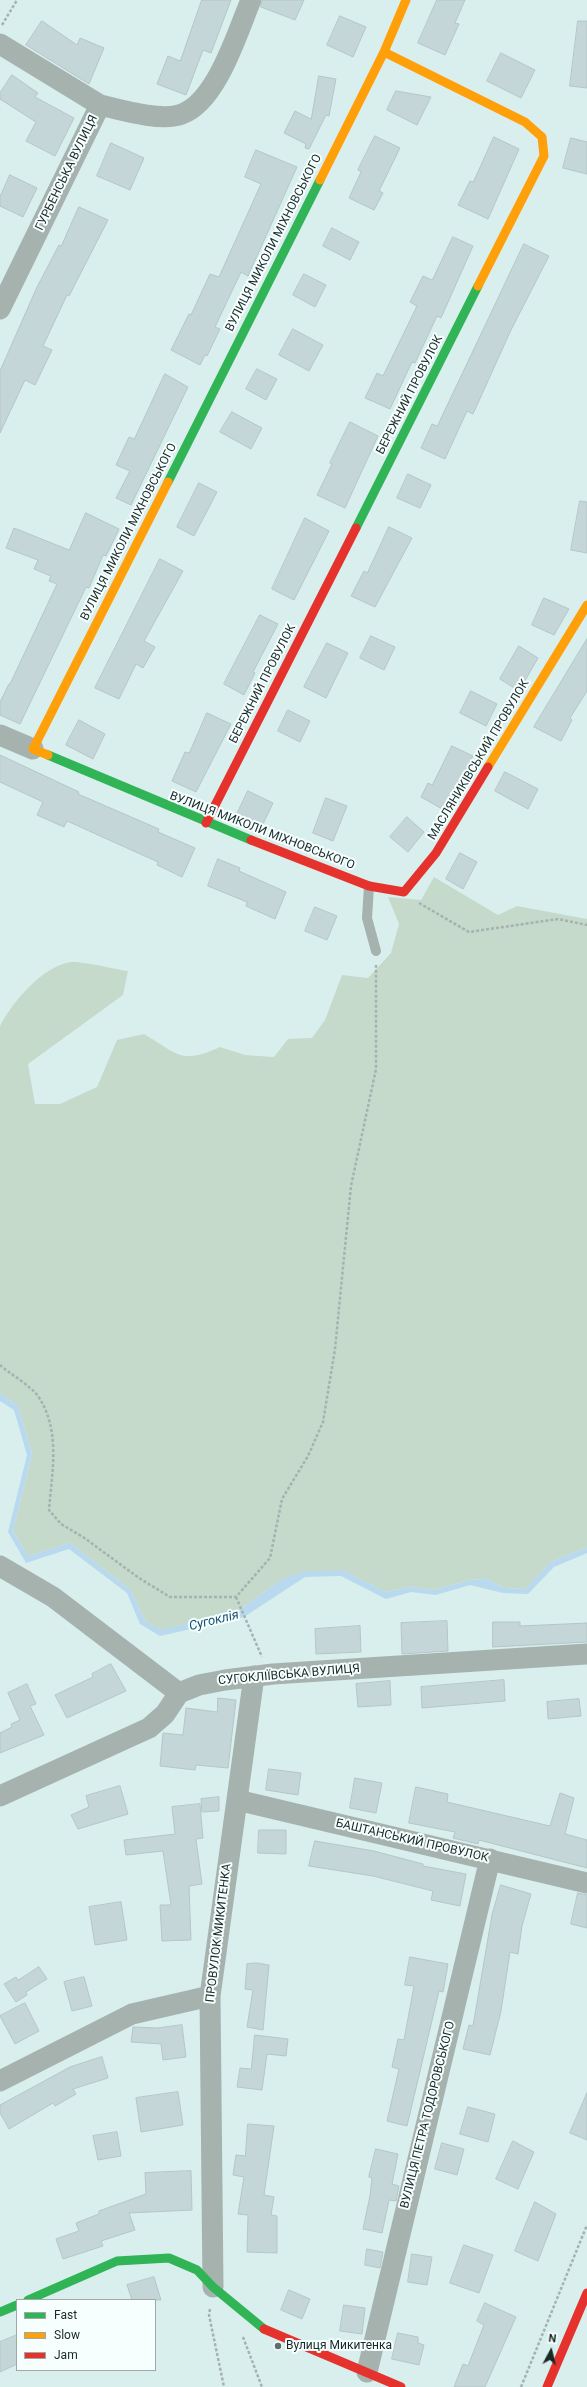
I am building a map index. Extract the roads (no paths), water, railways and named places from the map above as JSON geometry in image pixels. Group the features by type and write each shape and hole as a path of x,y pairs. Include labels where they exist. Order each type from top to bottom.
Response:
{"street":[{"name":"ГУРБЕНСЬКА ВУЛИЦЯ","path":"0,309 100,105 155,116 181,115 200,102 217,79 251,0"},
{"name":"ВУЛИЦЯ МИКОЛИ МІХНОВСЬКОГО","path":"370,886 206,823 33,749 384,52 406,0"},
{"path":"0,44 100,105"},
{"name":"БЕРЕЖНИЙ ПРОВУЛОК","path":"206,823 544,156 542,137 525,122 384,52"},
{"name":"МАСЛЯНИКІВСЬКИЙ ПРОВУЛОК","path":"370,886 404,892 436,853 587,605"},
{"path":"0,735 33,749"},
{"path":"0,1566 53,1597 179,1693 165,1714 149,1728 0,1796"},
{"name":"СУГОКЛІЇВСЬКА ВУЛИЦЯ","path":"179,1693 199,1685 264,1675 587,1654"},
{"name":"ПРОВУЛОК МИКИТЕНКА","path":"213,2287 210,1996 237,1800 264,1675"},
{"name":"БАШТАНСЬКИЙ ПРОВУЛОК","path":"237,1800 587,1883"},
{"name":"ВУЛИЦЯ ПЕТРА ТОДОРОВСЬКОГО","path":"367,2372 490,1859"},
{"path":"0,2081 132,2014 210,1996"},
{"path":"30,2299 117,2261 169,2258 197,2270 213,2287 264,2329 401,2387"},
{"path":"547,2387 580,2329 587,2293"},
{"path":"0,2312 16,2305"}],"lane":[{"path":"370,886 366,918 376,951"}],"water":[{"name":"Сугоклія","path":"0,1393 18,1406 32,1454 13,1531 28,1556 70,1543 131,1590 145,1621 161,1630 238,1611 281,1580 302,1572 342,1570 386,1592 410,1587 434,1590 470,1580 487,1579 504,1588 525,1589 551,1562 587,1547 587,1553 554,1567 528,1594 503,1593 470,1585 436,1595 411,1592 386,1599 341,1576 305,1577 244,1617 160,1636 140,1624 127,1593 69,1549 26,1563 8,1532 27,1455 14,1410 0,1401"}],"place":[{"name":"Вулиця Микитенка","path":"278,2346"}]}
